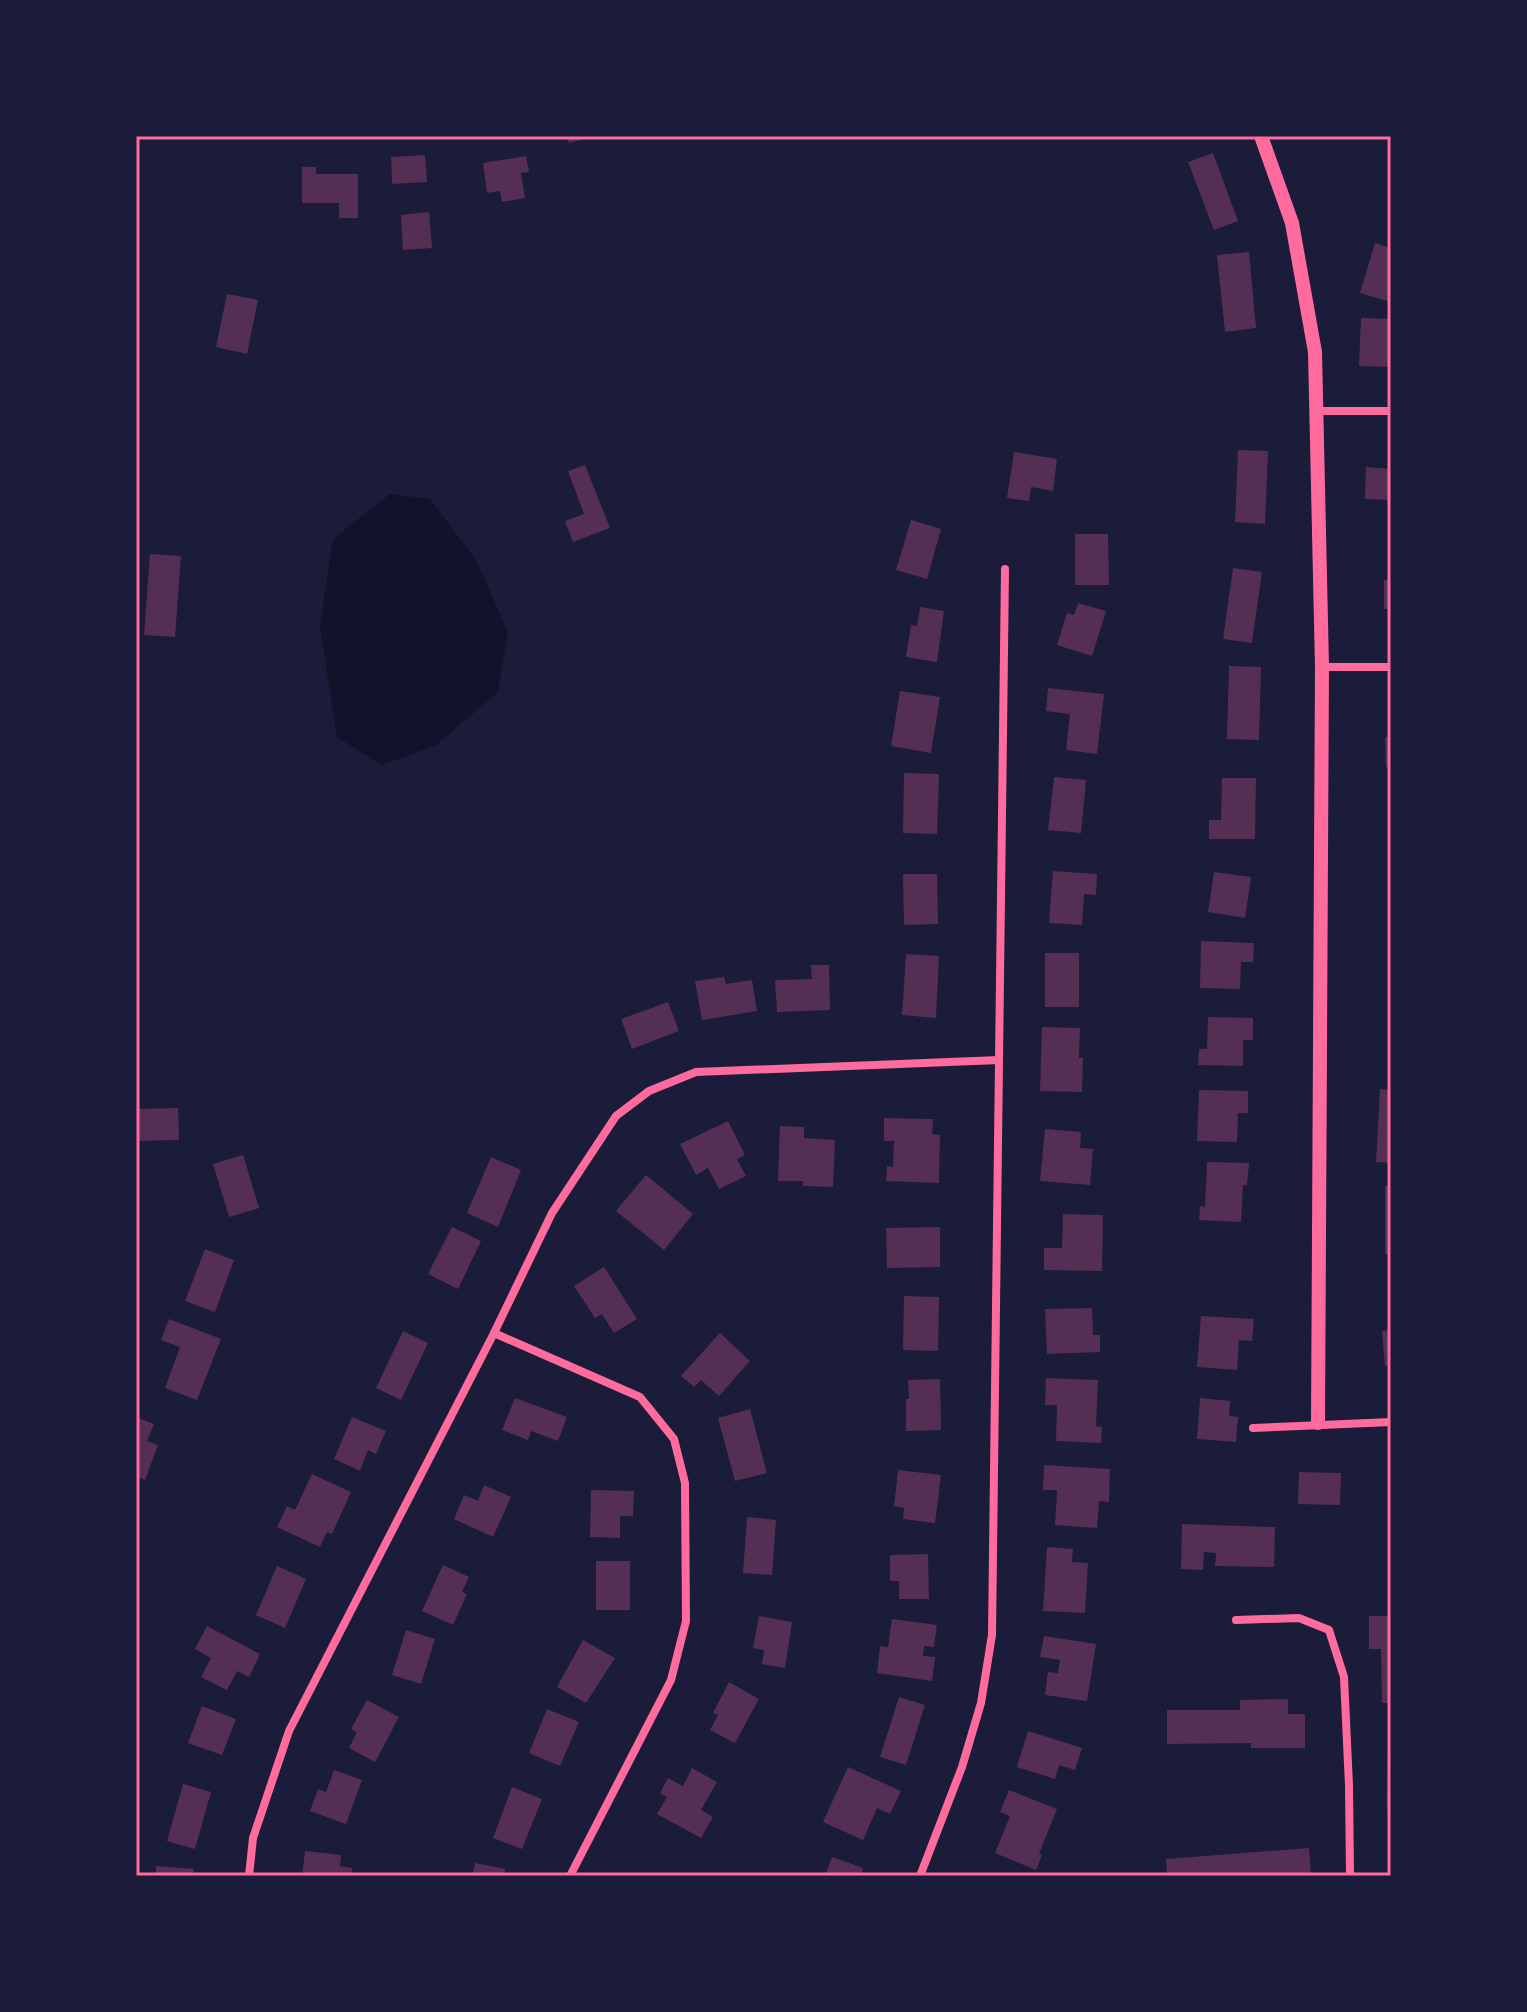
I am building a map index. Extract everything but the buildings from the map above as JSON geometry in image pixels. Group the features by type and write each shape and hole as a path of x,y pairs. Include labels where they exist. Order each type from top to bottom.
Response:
{"street":[{"path":"1261,136 1292,223 1315,352 1322,667 1318,1423"},
{"path":"1316,411 1391,411"},
{"path":"920,1876 962,1767 981,1703 992,1635 1005,569"},
{"path":"1322,667 1391,667"},
{"path":"249,1876 253,1838 289,1731 494,1333 552,1213 616,1116 649,1091 696,1072 999,1060"},
{"path":"494,1333 640,1397 674,1439 685,1483 686,1621 671,1680 570,1876"},
{"path":"1253,1428 1391,1422"},
{"path":"1236,1620 1299,1618 1329,1630 1344,1677 1350,1876"}],"shaded area":[{"path":"390,494 430,499 476,560 508,632 498,692 435,746 381,765 337,737 320,626 333,539"}]}
